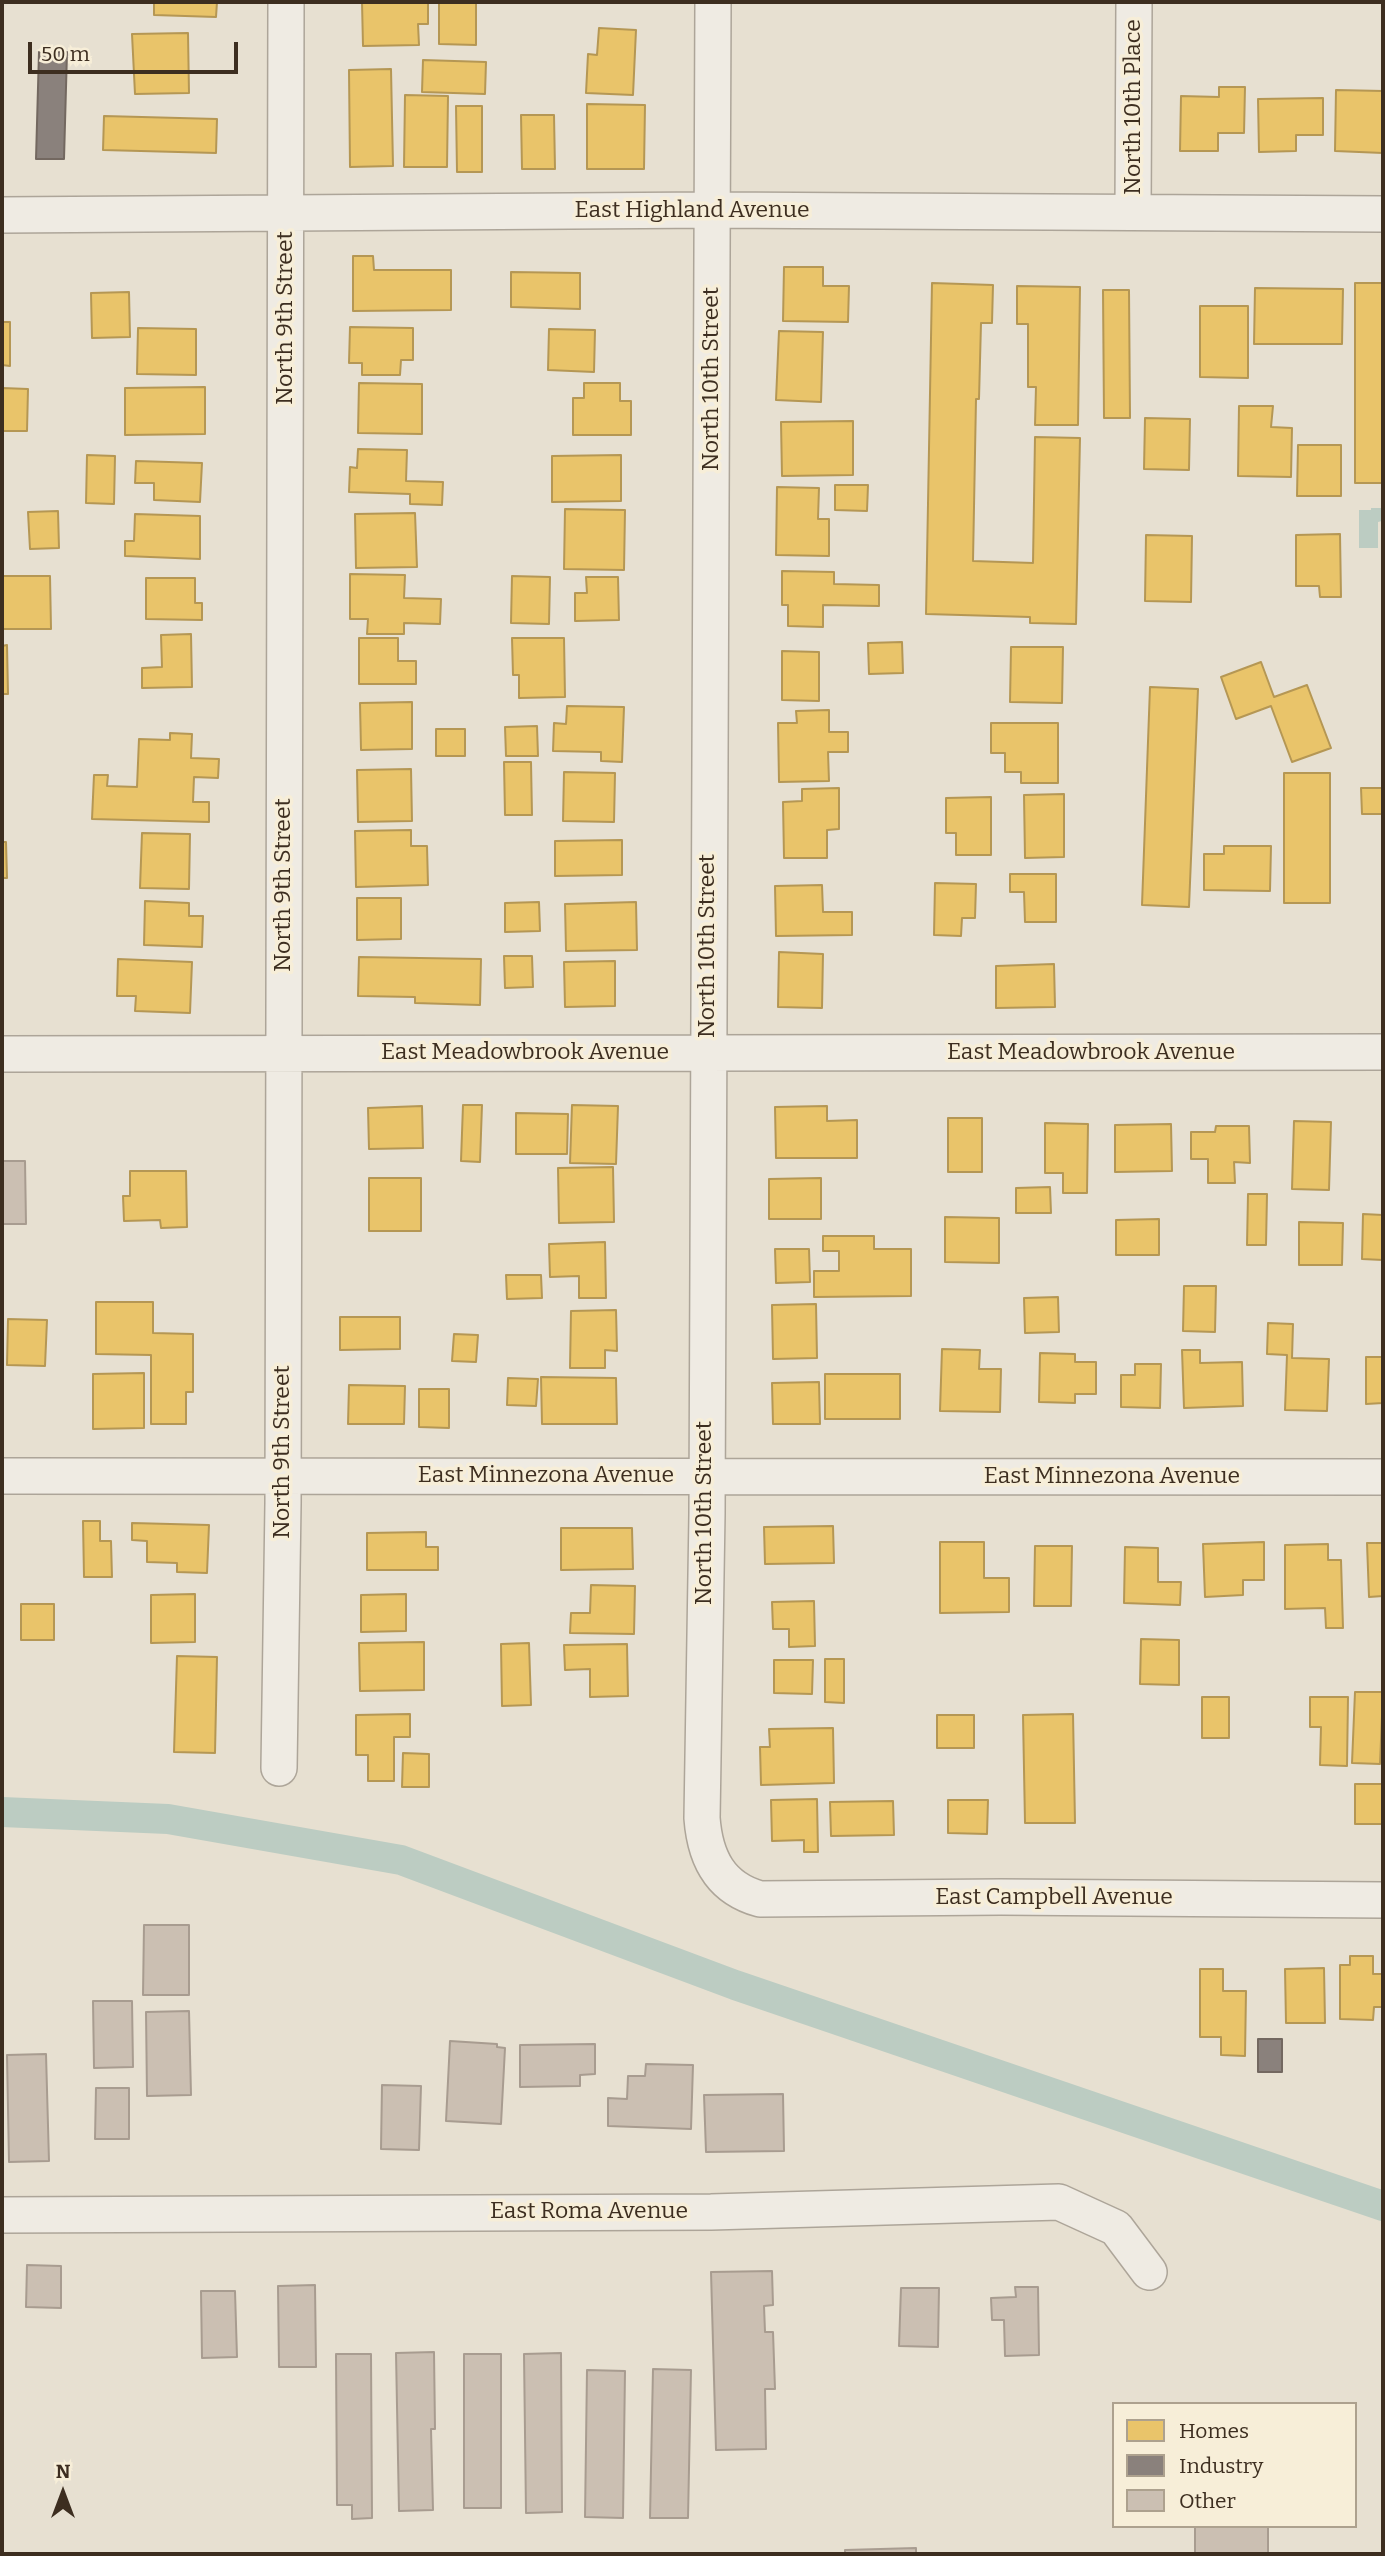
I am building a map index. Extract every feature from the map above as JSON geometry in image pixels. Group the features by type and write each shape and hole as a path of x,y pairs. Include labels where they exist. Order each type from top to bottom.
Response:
{"street":[{"name":"North 9th Street","path":"279,1768 283,1476 286,2"},
{"name":"North 10th Street","path":"713,2 702,1818 703,1836 711,1860 729,1884"},
{"name":"North 10th Place","path":"1133,212 1134,2"},
{"name":"East Highland Avenue","path":"2,215 713,211 1383,214"},
{"name":"East Meadowbrook Avenue","path":"2,1054 1383,1052"},
{"name":"East Minnezona Avenue","path":"2,1476 1383,1477"},
{"name":"East Campbell Avenue","path":"729,1884 744,1895 760,1899 1001,1897 1383,1900"},
{"name":"East Roma Avenue","path":"2,2215 711,2212 1059,2202 1116,2228 1149,2272"}],"shaded area":[{"path":"1382,508 1382,521 1378,522 1378,548 1359,548 1359,510"}],"building: Homes":[{"path":"154,2 217,2 216,17 154,15"},
{"path":"362,2 428,2 428,24 418,24 419,45 363,46"},
{"path":"439,2 476,2 476,45 439,44"},
{"path":"599,28 636,30 633,95 586,93 588,54 597,55"},
{"path":"188,33 189,93 135,94 132,34"},
{"path":"423,60 486,62 485,94 422,92"},
{"path":"391,69 393,166 350,167 349,70"},
{"path":"1219,87 1245,87 1244,133 1218,133 1218,151 1180,151 1181,96 1219,97"},
{"path":"1336,90 1383,91 1383,153 1335,151"},
{"path":"405,95 448,96 447,167 404,167"},
{"path":"1323,98 1323,135 1296,135 1296,151 1259,152 1258,99"},
{"path":"587,104 645,105 644,169 587,169"},
{"path":"456,106 482,106 482,172 457,172"},
{"path":"521,115 554,115 555,169 522,169"},
{"path":"104,116 217,119 216,153 103,150"},
{"path":"353,256 373,256 374,270 451,270 451,310 353,311"},
{"path":"784,267 823,267 823,286 849,286 848,322 783,321"},
{"path":"511,272 580,273 580,309 511,307"},
{"path":"932,283 993,285 992,323 981,323 979,399 976,399 973,561 1033,563 1035,437 1080,438 1076,624 1030,623 1030,617 926,614"},
{"path":"1355,283 1383,283 1383,483 1355,483"},
{"path":"1017,286 1080,287 1078,425 1035,425 1036,387 1028,387 1028,324 1017,324"},
{"path":"1255,288 1343,289 1342,344 1254,344"},
{"path":"1103,290 1129,290 1130,418 1104,418"},
{"path":"129,292 130,337 92,338 91,293"},
{"path":"1200,306 1248,306 1248,378 1200,377"},
{"path":"2,322 10,322 10,366 2,365"},
{"path":"350,327 413,328 413,360 401,360 400,375 362,375 362,363 349,363"},
{"path":"138,328 196,329 196,375 137,374"},
{"path":"549,329 595,330 594,372 548,370"},
{"path":"779,331 823,332 821,402 776,400"},
{"path":"359,383 422,384 422,434 358,433"},
{"path":"584,383 620,383 620,401 631,401 631,435 573,435 573,398 584,398"},
{"path":"205,387 205,434 125,435 125,388"},
{"path":"2,388 28,389 27,431 2,431"},
{"path":"1239,406 1273,406 1271,427 1292,428 1291,477 1238,476"},
{"path":"1145,418 1190,419 1189,470 1144,469"},
{"path":"853,421 853,475 782,476 781,422"},
{"path":"1298,445 1341,445 1341,496 1297,496"},
{"path":"358,449 407,450 406,481 443,482 442,505 410,504 410,494 349,492 350,467 357,468"},
{"path":"87,455 115,456 114,504 86,503"},
{"path":"621,455 621,501 552,502 552,456"},
{"path":"136,461 202,463 200,502 154,500 154,483 135,483"},
{"path":"835,485 868,485 867,511 835,510"},
{"path":"777,487 819,488 818,519 829,519 829,556 776,555"},
{"path":"565,509 625,510 624,570 564,569"},
{"path":"58,511 59,548 30,549 28,512"},
{"path":"415,513 417,567 356,568 355,514"},
{"path":"135,514 200,516 200,559 125,556 125,541 134,541"},
{"path":"1340,534 1341,597 1320,597 1319,586 1296,586 1296,535"},
{"path":"1146,535 1192,536 1191,602 1145,601"},
{"path":"782,571 834,572 834,584 879,585 879,606 823,605 823,627 788,626 788,605 782,605"},
{"path":"350,574 405,575 404,598 441,599 440,624 404,623 404,634 367,634 368,619 350,619"},
{"path":"2,576 50,576 51,629 2,629"},
{"path":"512,576 550,577 549,624 511,623"},
{"path":"586,577 618,577 619,620 575,621 575,593 587,593"},
{"path":"146,578 195,578 195,603 202,603 202,620 146,619"},
{"path":"191,634 192,687 142,688 142,668 162,667 161,635"},
{"path":"359,638 398,638 398,661 416,661 416,684 359,684"},
{"path":"512,638 564,638 565,697 519,698 519,675 513,675"},
{"path":"902,642 903,673 869,674 868,643"},
{"path":"7,645 8,694 2,694 2,646"},
{"path":"1011,647 1063,647 1062,703 1010,702"},
{"path":"782,651 819,652 819,701 782,700"},
{"path":"1261,662 1274,697 1307,685 1331,748 1292,762 1271,706 1236,719 1221,677"},
{"path":"1150,687 1198,689 1189,907 1142,905"},
{"path":"412,702 412,749 361,750 360,703"},
{"path":"567,706 624,707 622,762 601,761 601,752 553,751 554,723 566,724"},
{"path":"829,710 829,732 848,732 848,752 828,752 829,781 779,782 778,723 797,723 796,711"},
{"path":"991,723 1058,723 1058,783 1021,783 1021,772 1005,772 1005,753 991,753"},
{"path":"537,726 538,756 506,756 505,727"},
{"path":"436,729 465,729 465,756 436,756"},
{"path":"170,733 192,734 191,758 219,759 218,778 194,777 193,802 209,802 209,822 92,819 94,775 108,775 107,786 137,787 139,739 170,740"},
{"path":"504,762 531,762 532,815 505,815"},
{"path":"411,769 412,821 358,822 357,770"},
{"path":"564,772 615,773 614,822 563,821"},
{"path":"1284,773 1330,773 1330,903 1284,903"},
{"path":"839,788 839,829 827,830 827,858 784,858 783,802 802,801 802,789"},
{"path":"1361,788 1383,788 1383,814 1362,814"},
{"path":"1064,794 1064,857 1025,858 1024,795"},
{"path":"991,797 991,855 956,855 956,833 946,833 946,798"},
{"path":"411,830 411,846 427,846 428,885 356,887 355,831"},
{"path":"142,833 190,834 189,889 140,888"},
{"path":"622,840 622,875 555,876 555,841"},
{"path":"2,842 6,842 7,878 2,878"},
{"path":"1224,846 1271,846 1270,891 1204,890 1204,854 1224,854"},
{"path":"1010,874 1056,874 1056,922 1025,922 1024,892 1010,892"},
{"path":"935,883 976,884 975,918 962,918 961,936 934,935"},
{"path":"822,885 823,912 852,912 852,935 776,936 775,886"},
{"path":"357,898 401,898 401,939 357,940"},
{"path":"145,901 189,903 189,916 203,916 202,947 144,945"},
{"path":"539,902 540,931 505,932 505,903"},
{"path":"636,902 637,950 566,951 565,904"},
{"path":"779,952 823,954 822,1008 778,1007"},
{"path":"504,956 532,956 533,987 505,988"},
{"path":"359,957 481,959 480,1005 415,1003 415,997 358,996"},
{"path":"118,959 192,962 190,1013 135,1011 136,996 117,996"},
{"path":"615,961 615,1006 565,1007 564,962"},
{"path":"1054,964 1055,1007 996,1008 996,966"},
{"path":"463,1105 482,1105 480,1162 461,1161"},
{"path":"572,1105 618,1106 616,1164 570,1163"},
{"path":"422,1106 423,1148 369,1149 368,1108"},
{"path":"827,1106 827,1121 857,1120 857,1158 776,1158 775,1107"},
{"path":"516,1113 568,1114 567,1154 516,1154"},
{"path":"948,1118 982,1118 982,1172 948,1172"},
{"path":"1294,1121 1331,1122 1329,1190 1292,1189"},
{"path":"1045,1123 1088,1124 1087,1193 1063,1193 1063,1173 1045,1173"},
{"path":"1171,1124 1172,1171 1115,1172 1115,1125"},
{"path":"1216,1126 1249,1126 1250,1163 1234,1162 1235,1183 1208,1183 1208,1159 1191,1159 1191,1132 1215,1132"},
{"path":"613,1167 614,1222 559,1223 558,1168"},
{"path":"130,1171 186,1171 187,1227 161,1228 160,1220 124,1221 123,1196 130,1196"},
{"path":"369,1178 421,1178 421,1231 369,1231"},
{"path":"821,1178 821,1219 769,1219 769,1179"},
{"path":"1050,1187 1051,1213 1016,1213 1016,1188"},
{"path":"1248,1194 1267,1194 1266,1245 1247,1245"},
{"path":"1363,1214 1383,1215 1383,1260 1362,1259"},
{"path":"945,1217 999,1218 999,1263 945,1262"},
{"path":"1159,1219 1159,1255 1116,1255 1116,1220"},
{"path":"1299,1222 1343,1223 1342,1265 1299,1265"},
{"path":"823,1236 874,1236 874,1249 911,1249 911,1296 814,1297 814,1271 839,1271 839,1251 823,1251"},
{"path":"605,1242 606,1298 579,1298 579,1276 550,1277 549,1244"},
{"path":"775,1249 809,1249 810,1282 776,1283"},
{"path":"506,1275 541,1275 542,1298 507,1299"},
{"path":"1184,1286 1216,1286 1215,1332 1183,1331"},
{"path":"1058,1297 1059,1332 1025,1333 1024,1298"},
{"path":"96,1302 153,1302 153,1333 193,1334 193,1392 186,1392 186,1424 151,1424 151,1355 96,1354"},
{"path":"816,1304 817,1358 773,1359 772,1305"},
{"path":"616,1310 617,1351 605,1350 605,1368 570,1368 571,1311"},
{"path":"340,1317 400,1317 400,1349 340,1350"},
{"path":"8,1319 47,1320 45,1366 7,1365"},
{"path":"1268,1323 1293,1324 1292,1358 1329,1359 1327,1411 1285,1410 1287,1355 1267,1354"},
{"path":"454,1334 478,1335 476,1362 452,1361"},
{"path":"942,1349 980,1350 979,1369 1001,1369 1000,1412 940,1411"},
{"path":"1182,1350 1200,1350 1200,1363 1242,1362 1243,1406 1184,1408"},
{"path":"1040,1353 1075,1354 1075,1362 1096,1362 1096,1394 1075,1394 1075,1403 1039,1402"},
{"path":"1366,1357 1383,1357 1383,1403 1366,1404"},
{"path":"1135,1364 1161,1364 1160,1408 1121,1407 1121,1375 1135,1375"},
{"path":"144,1373 144,1428 93,1429 93,1374"},
{"path":"825,1374 900,1374 900,1419 825,1419"},
{"path":"541,1377 616,1378 617,1424 542,1424"},
{"path":"508,1378 538,1379 536,1406 507,1405"},
{"path":"819,1382 820,1424 773,1424 772,1383"},
{"path":"349,1385 405,1386 404,1424 348,1424"},
{"path":"419,1389 449,1389 449,1428 419,1427"},
{"path":"83,1521 100,1521 100,1541 111,1541 112,1577 84,1577"},
{"path":"132,1523 209,1525 207,1573 177,1572 177,1563 147,1562 147,1541 132,1540"},
{"path":"833,1526 834,1563 765,1564 764,1527"},
{"path":"561,1528 632,1528 633,1569 561,1570"},
{"path":"426,1532 426,1547 438,1547 438,1570 367,1570 367,1533"},
{"path":"940,1542 984,1542 984,1578 1009,1578 1009,1612 940,1613"},
{"path":"1264,1542 1264,1580 1243,1580 1243,1595 1205,1597 1203,1544"},
{"path":"1367,1543 1383,1543 1383,1596 1369,1597"},
{"path":"1328,1544 1328,1560 1341,1560 1343,1628 1326,1628 1325,1608 1285,1609 1285,1545"},
{"path":"1035,1546 1072,1546 1071,1606 1034,1606"},
{"path":"1125,1547 1158,1548 1158,1582 1181,1582 1180,1605 1124,1603"},
{"path":"591,1585 635,1586 634,1634 570,1633 571,1613 590,1613"},
{"path":"195,1594 195,1642 151,1643 151,1595"},
{"path":"406,1594 406,1631 361,1632 361,1595"},
{"path":"814,1601 815,1646 789,1647 789,1629 773,1629 772,1602"},
{"path":"21,1604 54,1604 54,1640 21,1640"},
{"path":"1141,1639 1179,1640 1179,1685 1140,1684"},
{"path":"424,1642 424,1690 360,1691 359,1643"},
{"path":"529,1643 531,1705 502,1706 501,1644"},
{"path":"627,1644 628,1696 590,1697 590,1669 565,1670 564,1645"},
{"path":"177,1656 217,1657 215,1753 174,1752"},
{"path":"825,1659 844,1659 844,1703 825,1702"},
{"path":"774,1660 813,1660 812,1694 774,1693"},
{"path":"1355,1692 1383,1692 1380,1764 1352,1763"},
{"path":"1202,1697 1229,1697 1229,1738 1202,1738"},
{"path":"1310,1697 1348,1697 1347,1766 1320,1765 1321,1727 1310,1727"},
{"path":"410,1714 410,1737 394,1737 394,1781 368,1781 368,1755 356,1755 356,1715"},
{"path":"1073,1714 1075,1823 1025,1823 1023,1715"},
{"path":"937,1715 974,1715 974,1748 937,1748"},
{"path":"833,1728 834,1783 761,1785 760,1747 770,1747 769,1729"},
{"path":"403,1753 429,1754 429,1787 402,1787"},
{"path":"1355,1784 1383,1784 1383,1824 1355,1824"},
{"path":"817,1799 818,1852 804,1852 804,1840 772,1841 771,1800"},
{"path":"948,1800 988,1800 987,1834 948,1833"},
{"path":"893,1801 894,1835 831,1836 830,1802"},
{"path":"1350,1956 1373,1956 1373,1974 1383,1974 1383,2007 1374,2007 1373,2020 1340,2019 1340,1965 1350,1965"},
{"path":"1324,1968 1325,2023 1286,2023 1285,1969"},
{"path":"1200,1969 1223,1969 1223,1991 1246,1991 1245,2056 1221,2055 1221,2037 1200,2037"}],"building: Industry":[{"path":"39,52 67,52 64,159 36,159"},
{"path":"1258,2039 1282,2039 1282,2072 1258,2072"}],"building: Other":[{"path":"2,1161 25,1161 26,1224 2,1224"},
{"path":"144,1925 189,1925 189,1995 143,1995"},
{"path":"93,2001 132,2001 133,2067 94,2068"},
{"path":"189,2011 191,2095 147,2096 146,2012"},
{"path":"450,2041 497,2044 497,2047 505,2048 501,2124 446,2121"},
{"path":"595,2044 595,2074 580,2075 580,2086 520,2087 520,2045"},
{"path":"46,2054 49,2161 9,2162 7,2055"},
{"path":"646,2064 693,2065 691,2129 608,2126 608,2098 627,2099 628,2076 645,2076"},
{"path":"382,2085 421,2086 419,2150 381,2149"},
{"path":"96,2088 129,2088 129,2139 95,2139"},
{"path":"783,2094 784,2151 706,2152 704,2095"},
{"path":"27,2265 61,2266 61,2308 26,2307"},
{"path":"772,2271 773,2305 764,2306 765,2332 773,2332 775,2389 765,2389 766,2449 716,2450 711,2272"},
{"path":"315,2285 316,2367 279,2367 278,2286"},
{"path":"1015,2287 1038,2287 1039,2355 1005,2356 1004,2320 992,2320 991,2298 1016,2297"},
{"path":"901,2288 939,2288 938,2347 899,2346"},
{"path":"201,2291 235,2291 237,2357 202,2358"},
{"path":"434,2352 435,2429 431,2429 433,2510 399,2511 396,2353"},
{"path":"561,2353 562,2512 526,2513 524,2354"},
{"path":"336,2354 371,2354 372,2518 352,2519 352,2505 337,2505"},
{"path":"464,2354 501,2354 501,2508 464,2508"},
{"path":"653,2369 691,2370 688,2518 650,2518"},
{"path":"587,2370 625,2371 623,2518 585,2517"},
{"path":"1195,2528 1268,2528 1268,2554 1195,2554"},
{"path":"916,2548 916,2554 845,2554 845,2550"}],"waterway":[{"path":"2,1812 168,1819 401,1860 735,1985 1383,2206"}]}
